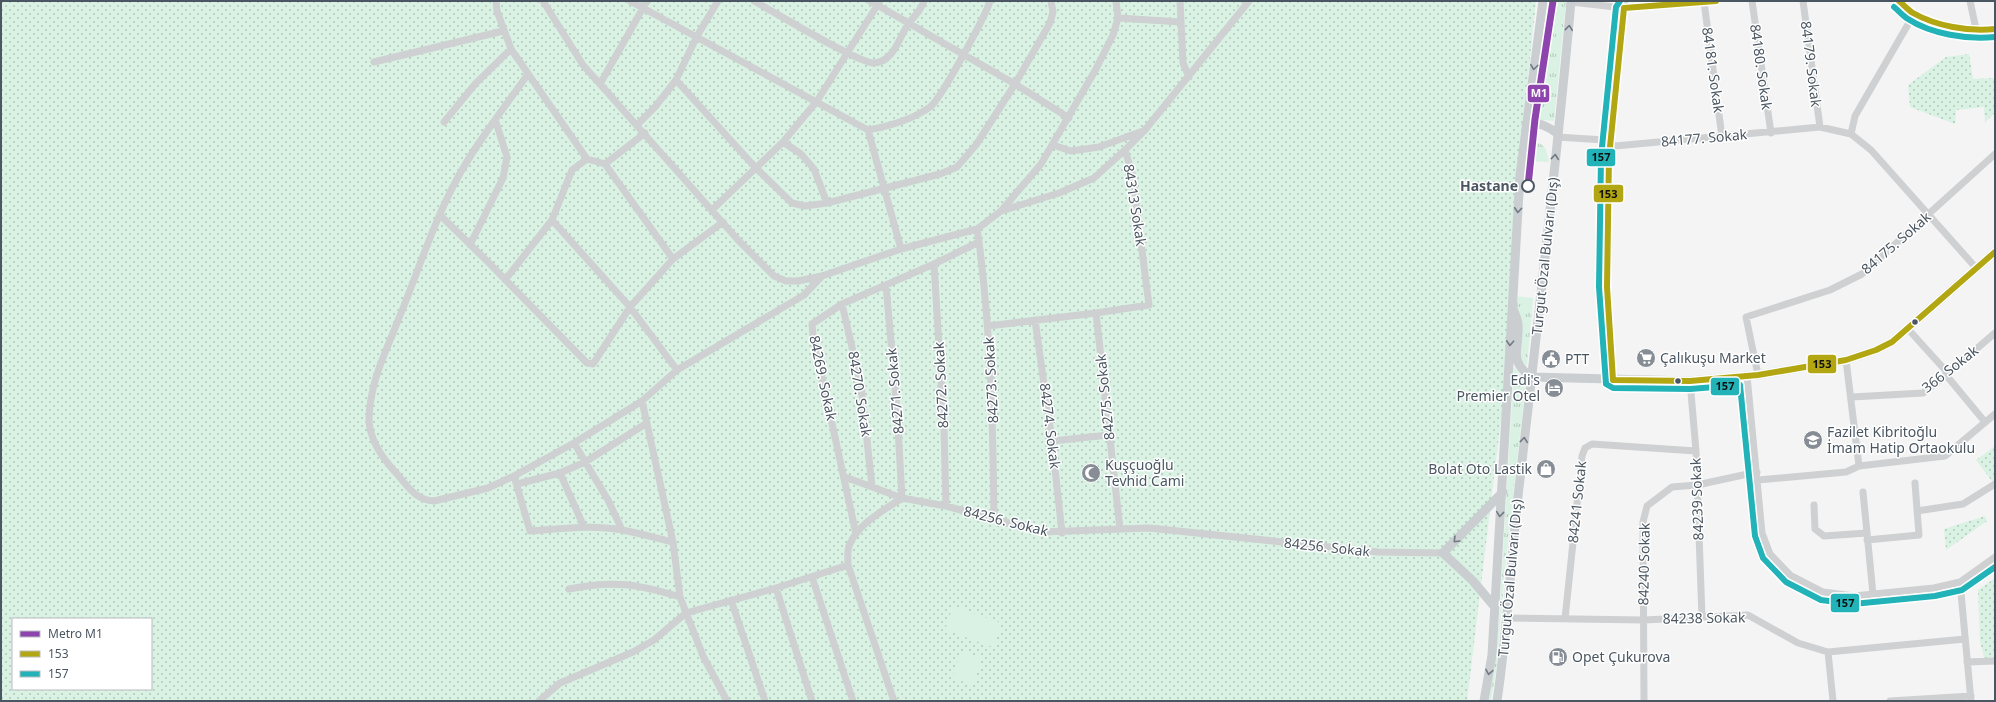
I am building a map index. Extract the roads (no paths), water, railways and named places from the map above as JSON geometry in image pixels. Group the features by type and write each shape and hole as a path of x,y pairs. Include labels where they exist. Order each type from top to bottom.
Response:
{"main road":[{"name":"Turgut Özal Bulvarı (Dış)","path":"1484,701 1492,655 1494,606 1503,492 1511,304 1520,175 1542,1"},
{"name":"Turgut Özal Bulvarı (Dış)","path":"1496,701 1502,665 1513,538 1540,306 1571,1"},
{"path":"1526,124 1537,123 1547,126 1557,135"},
{"path":"1511,304 1518,324 1516,360 1521,369 1531,377 1690,381 1758,375 1846,360 1876,350 1892,342 1995,252"},
{"path":"1494,606 1473,581 1443,553 1503,492"}],"street":[{"path":"496,1 497,11 503,31 511,49 528,74 587,159 605,164 673,259"},
{"path":"542,1 583,65 723,222 774,276 786,281 798,281 822,276 901,250 977,229 1001,211 1041,164 1069,118 1113,35 1118,18 1116,1"},
{"path":"630,1 868,130 893,126 931,106 963,56 990,1"},
{"path":"600,84 646,1"},
{"path":"637,125 655,107 676,80 697,36 718,1"},
{"path":"754,1 847,53 863,61 873,63 886,59 898,44 908,24 919,12 924,1"},
{"path":"870,1 878,3 908,24 1015,84 1069,118"},
{"path":"676,80 756,167 792,203 805,206 827,203 940,174 957,167 976,145 1015,84 1050,23 1053,12 1051,1"},
{"path":"1180,1 1183,63 1189,77"},
{"name":"84313 Sokak","path":"1096,313 1150,304 1132,173 1125,150 1145,130 1249,1"},
{"path":"1571,1 1624,4 1716,1"},
{"name":"84180. Sokak","path":"1752,1 1771,133"},
{"name":"84179. Sokak","path":"1803,1 1820,127"},
{"path":"1899,1 1914,14 1953,26 1987,30 1995,29"},
{"path":"1970,1 1976,29"},
{"name":"84181. Sokak","path":"1704,2 1722,137"},
{"path":"712,210 783,142 817,101 878,3"},
{"path":"1613,380 1606,287 1610,144 1624,4"},
{"path":"1851,134 1855,116 1914,14"},
{"path":"1118,18 1181,22"},
{"path":"374,62 503,31"},
{"path":"444,122 476,83 511,49"},
{"path":"528,74 458,177 440,216 380,363 372,396 369,420 373,440 386,462 412,492 427,500 439,500 488,488 514,476 574,443 642,401 677,370 804,295 822,276"},
{"path":"470,245 503,178 507,157 496,122"},
{"name":"84177. Sokak","path":"1557,135 1605,140 1615,146 1771,133 1820,127 1851,134 1871,150 1930,214 1977,269"},
{"path":"868,130 901,250"},
{"path":"1054,144 1070,151 1099,147 1145,130"},
{"path":"605,164 644,133"},
{"path":"783,142 801,154 814,169 827,203"},
{"path":"1001,211 1059,194 1094,178 1125,150"},
{"name":"84175. Sokak","path":"1758,375 1746,316 1830,290 1862,274 1995,154"},
{"path":"506,280 552,220 572,170 587,159"},
{"path":"440,216 506,280 587,364 593,364 630,307 673,259 723,222"},
{"path":"552,220 630,307 677,370"},
{"path":"977,229 979,242"},
{"name":"84269. Sokak","path":"856,534 845,477 812,336 812,324 842,304 934,264 979,242"},
{"name":"84273. Sokak","path":"979,242 988,326 993,430 994,519"},
{"name":"84272. Sokak","path":"934,264 944,428 946,506"},
{"name":"84271. Sokak","path":"886,285 897,410 902,498"},
{"name":"84270. Sokak","path":"842,304 861,386 872,486"},
{"path":"988,326 1096,313"},
{"name":"84275. Sokak","path":"1096,313 1120,529"},
{"name":"84274. Sokak","path":"1035,320 1052,441 1062,533"},
{"path":"1908,329 1946,371 1946,375 1985,422"},
{"name":"366 Sokak","path":"1852,397 1922,393 1946,375 1995,333"},
{"path":"1846,360 1852,397 1858,466"},
{"path":"1747,376 1762,533 1770,554 1790,576 1823,592 1854,596 1934,588 1960,582 1994,559"},
{"name":"84239 Sokak","path":"1690,381 1696,451 1702,618"},
{"path":"642,401 673,542 680,597 703,656 727,701"},
{"path":"1758,480 1846,472 1858,466 1945,456 1995,414"},
{"path":"517,484 560,473 585,462 647,422"},
{"path":"1052,441 1109,435"},
{"path":"574,443 608,500 622,530"},
{"name":"84241 Sokak","path":"1565,619 1582,456 1585,448 1592,444 1696,451"},
{"name":"84240 Sokak","path":"1644,701 1643,522 1647,506 1672,487 1697,485 1757,472"},
{"path":"560,473 584,527"},
{"path":"514,476 530,532 584,527 622,530 673,542"},
{"name":"84256. Sokak","path":"845,477 902,498 946,506 1042,532 1062,533 1149,528 1378,552 1443,553"},
{"path":"1814,505 1815,529 1824,536 1867,537 1919,535 1915,483"},
{"path":"1917,511 1963,504 1995,484"},
{"path":"1863,492 1873,594"},
{"path":"894,701 848,565 849,547 856,534 876,515 902,498"},
{"path":"539,701 560,683 633,652 647,644 686,613 776,588 848,565"},
{"path":"812,577 853,701"},
{"path":"1890,701 1971,698 1960,582"},
{"path":"569,589 590,584 613,583 647,587 680,597"},
{"path":"776,588 812,701"},
{"path":"731,600 766,701"},
{"name":"84238 Sokak","path":"1506,618 1644,620 1748,615 1798,643 1828,652 1965,638"},
{"path":"1828,652 1833,701"},
{"path":"1967,662 1995,661"}],"metro line":[{"name":"M1","path":"1528,186 1535,119 1553,1"}],"place":[{"name":"Hastane","path":"1528,186"},
{"name":"Çalıkuşu Market","path":"1646,358"},
{"name":"PTT","path":"1551,359"},
{"name":"Edi's Premier Otel","path":"1554,388"},
{"name":"Fazilet Kibritoğlu İmam Hatip Ortaokulu","path":"1813,440"},
{"name":"Bolat Oto Lastik","path":"1546,469"},
{"name":"Kuşçuoğlu Tevhid Cami","path":"1091,473"},
{"name":"Opet Çukurova","path":"1558,657"}]}
